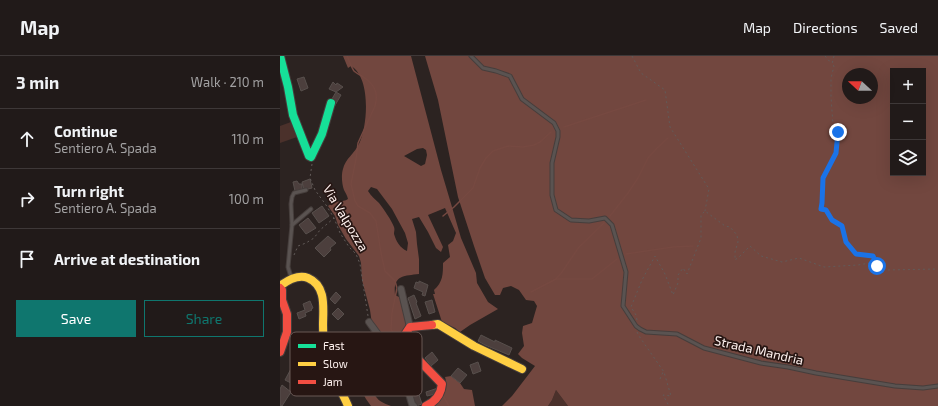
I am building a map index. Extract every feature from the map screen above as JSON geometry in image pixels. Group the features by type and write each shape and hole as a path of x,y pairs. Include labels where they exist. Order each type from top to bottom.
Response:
{"street":[{"path":"280,56 293,115 309,156 311,157 322,134 330,103"},
{"path":"280,352 288,332 287,314 282,300 282,290 280,287 283,283 291,279 300,277 309,278 319,287 323,300 323,332"},
{"path":"401,289 410,327 407,332"},
{"path":"369,322 376,332"},
{"path":"410,327 438,324 474,346 522,369"},
{"path":"422,364 442,384 442,390 432,404 426,406"},
{"path":"343,396 348,406"},
{"path":"410,396 414,406"}],"lane":[{"path":"471,56 483,68 510,76 522,99 554,123 558,131 552,163 552,195 556,210 571,220 589,221 605,218 612,225 626,272 623,306 636,324"},
{"path":"291,279 288,267 292,225 292,197 294,193 306,190"},
{"path":"292,225 311,209"},
{"name":"Strada Mandria","path":"636,324 640,329 646,332 677,334 704,348 761,363 788,366 816,373 895,386 923,388 938,386"}],"path":[{"path":"632,56 641,73 665,90 670,127 709,189 706,211 701,215 701,238 687,274 683,268 678,275 678,283 673,294 665,274 655,256 642,280 631,307 636,315 636,329 639,336 664,372 671,396 663,395 669,406"},
{"path":"826,56 834,66 831,78 833,125 838,132 836,153 823,178 821,209 826,210 832,220 842,226 846,242 856,254 873,256 877,266 885,270 938,269"},
{"path":"832,64 834,56"},
{"name":"Via Valpozza","path":"311,157 312,164 310,178 315,190 326,204 340,233 349,247 356,254 360,264 369,322"},
{"path":"706,211 725,226 730,227 737,235 738,242 735,252 735,260 750,246 761,256 782,262 799,258 824,267 858,266 875,262"},
{"path":"289,261 294,255 298,246 314,238 320,230 334,218"},
{"path":"660,379 664,372"}],"shaded area":[{"path":"343,56 411,56 441,170 461,238 476,273 477,283 488,302 498,309 460,332 442,322 433,294 435,294 434,290 442,278 443,263 450,257 448,245 453,241 456,233 445,208 428,215 443,247 441,252 436,248 419,217 412,219 416,232 419,274 408,275 400,278 397,280 395,288 395,295 399,297 403,306 407,324 404,332 378,332 372,324 362,280 359,256 346,239 335,216 328,206 348,199 344,190 342,171 344,165 359,144 366,114 365,91 362,80 351,66 348,68","holes":["423,148 426,150 427,155 425,164 421,166 404,156 417,149","371,187 377,189 392,209 405,233 408,243 407,251 397,242 394,234 394,227 391,221 379,203 368,191"]},
{"path":"425,56 938,56 938,406 568,406 556,390 548,406 502,406 512,396 535,366 518,354 524,346 522,333 523,326 532,323 537,306 534,301 526,300 519,290 511,286 503,288 500,295 495,295 485,278 458,197 438,100"},
{"path":"291,122 297,137 280,143 280,126"},
{"path":"451,376 460,383 464,389 472,390 475,406 433,406 445,389 445,377"},
{"path":"556,390 568,406 548,406"},
{"path":"364,396 376,396 383,403 391,406 371,406"}],"building":[{"path":"304,77 308,88 301,91 297,79"},
{"path":"333,82 336,85 337,83 343,87 336,92 329,89"},
{"path":"336,92 341,95 334,107 329,104"},
{"path":"310,179 312,188 304,190 302,182"},
{"path":"297,181 299,184 302,184 302,189 295,191 293,182"},
{"path":"322,206 329,216 319,223 312,213"},
{"path":"308,218 316,228 306,234 299,225"},
{"path":"328,236 336,243 330,248 331,250 324,257 315,248"},
{"path":"419,281 428,285 425,296 422,295 423,292 414,288 416,282 419,283"},
{"path":"336,292 341,297 335,304 330,299"},
{"path":"414,295 421,316 415,319 408,298"},
{"path":"432,300 435,312 429,314 425,302"},
{"path":"310,301 313,308 311,309 312,310 305,313 306,316 299,319 297,313 305,310 303,304"},
{"path":"338,308 344,314 338,320 332,314"},
{"path":"481,335 512,348 509,355 478,341"},
{"path":"432,352 438,360 431,366 425,358"},
{"path":"478,362 481,371 473,374 470,365"},
{"path":"458,368 467,375 460,383 451,376"},
{"path":"290,371 290,382 285,380"},
{"path":"282,385 290,391 282,406 280,405 280,389"},
{"path":"438,388 436,398 435,394 427,396 426,392"},
{"path":"419,396 422,404 416,406 412,397"}],"waterway":[{"path":"347,56 354,71 366,79 376,92 375,106 358,143 351,184 355,201 358,206 370,213 376,221 385,271 395,281 397,288 392,313 391,329 393,332"},
{"path":"564,127 646,100"},
{"path":"443,216 473,188 480,168 486,158 493,151 508,146 523,147 534,145 540,142 551,132"},
{"path":"610,216 638,178 648,158 668,138"},
{"path":"531,292 556,279 579,247 604,223"},
{"path":"626,254 673,247 693,246"},
{"path":"556,279 592,279 617,259"},
{"path":"442,394 449,406"}],"traffic: fast":[{"path":"280,56 293,115 309,156 311,157 322,134 331,103"}],"traffic: slow":[{"path":"280,286 297,277 308,278 318,286 323,298 323,332"},
{"path":"432,325 438,324 474,346 522,369"},
{"path":"343,396 348,406"}],"traffic: jam":[{"path":"280,288 282,290 282,300 287,314 287,332 280,352"},
{"path":"407,332 410,327 432,325"},
{"path":"422,363 442,384 437,397 426,406"}],"route":[{"path":"838,132 836,153 823,178 821,209 826,210 832,220 842,226 846,242 856,254 873,256 877,266"}]}
